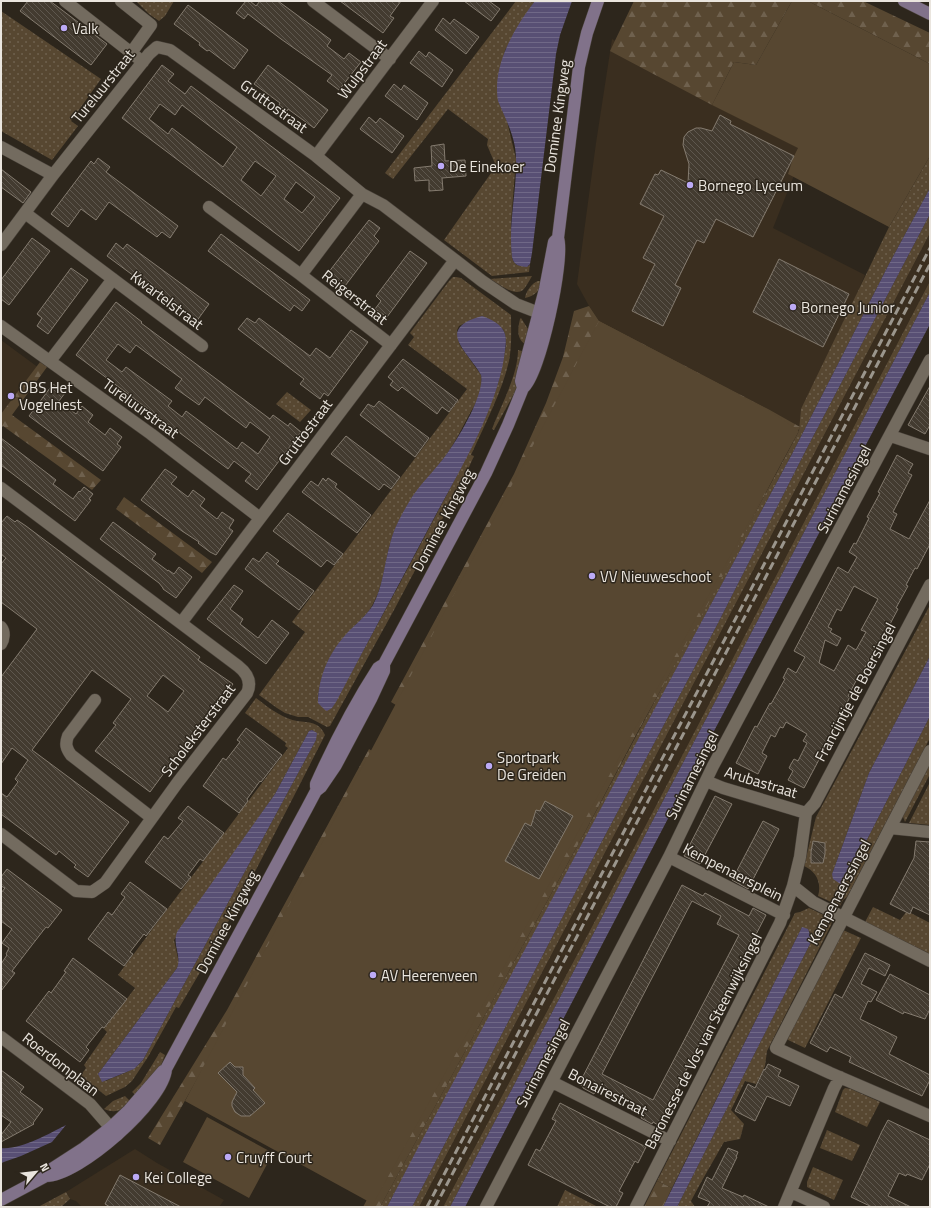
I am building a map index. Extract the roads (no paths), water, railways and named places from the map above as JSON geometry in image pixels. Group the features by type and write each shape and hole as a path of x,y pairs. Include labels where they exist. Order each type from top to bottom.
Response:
{"main road":[{"name":"Dominee Kingweg","path":"1,1200 46,1176 53,1176 75,1166 98,1150 129,1110 161,1072 166,1069 316,791 321,787 336,765 357,726 384,671 384,664 486,473 523,388 527,384 535,367 544,315 560,262 560,244 558,238 579,67 587,33 598,1"},
{"path":"904,1 930,14"}],"street":[{"path":"65,1 143,62"},
{"path":"121,1 151,25 131,53"},
{"path":"313,1 390,59"},
{"name":"Wulpstraat","path":"316,156 433,1"},
{"name":"Tureluurstraat","path":"1,245 53,175 149,54 157,47 170,50"},
{"name":"Gruttostraat","path":"170,50 316,156 362,194 383,205 482,281 516,304 544,315"},
{"path":"1,147 53,175"},
{"name":"Reigerstraat","path":"301,275 362,194"},
{"name":"Reigerstraat","path":"209,207 301,275 391,345"},
{"name":"Kwartelstraat","path":"25,213 202,346"},
{"name":"Gruttostraat","path":"181,623 455,260"},
{"name":"Kwartelstraat","path":"50,361 113,279"},
{"name":"Tureluurstraat","path":"1,326 151,434 260,518"},
{"name":"Surinamesingel","path":"486,1207 669,857 713,766 930,360"},
{"path":"890,436 930,449"},
{"name":"Scholeksterstraat","path":"1,488 242,669 248,678 249,688 247,693 152,818"},
{"name":"Francijntje de Boersingel","path":"806,812 815,803 930,585"},
{"path":"1,627 3,630 3,638 1,644"},
{"path":"1,834 76,891 92,892 105,883 152,818 71,755 67,750 66,743 68,736 95,700"},
{"name":"Kempenaerssingel","path":"840,1077 776,1048 929,756"},
{"name":"Arubastraat","path":"706,781 723,788 806,812"},
{"name":"Kempenaersplein","path":"793,886 800,857 806,812"},
{"path":"890,828 930,832"},
{"name":"Kempenaersplein","path":"669,857 784,915"},
{"path":"793,886 813,902 930,961"},
{"name":"Baronesse de Vos van Steenwijksingel","path":"636,1207 784,915 793,886"},
{"name":"Roerdomplaan","path":"1,1038 90,1104 114,1131"},
{"path":"784,1207 840,1077 930,1116"},
{"name":"Bonairestraat","path":"552,1082 670,1141"},
{"path":"791,1192 824,1207"}],"railway":[{"path":"427,1207 930,248"},
{"path":"435,1207 930,264"}],"place":[{"name":"Valk","path":"64,28"},
{"name":"De Einekoer","path":"441,166"},
{"name":"Bornego Lyceum","path":"690,185"},
{"name":"Bornego Junior","path":"793,307"},
{"name":"OBS Het Vogelnest","path":"11,396"},
{"name":"VV Nieuweschoot","path":"592,576"},
{"name":"Sportpark De Greiden","path":"489,766"},
{"name":"AV Heerenveen","path":"373,975"},
{"name":"Cruyff Court","path":"228,1157"},
{"name":"Kei College","path":"136,1177"}]}
